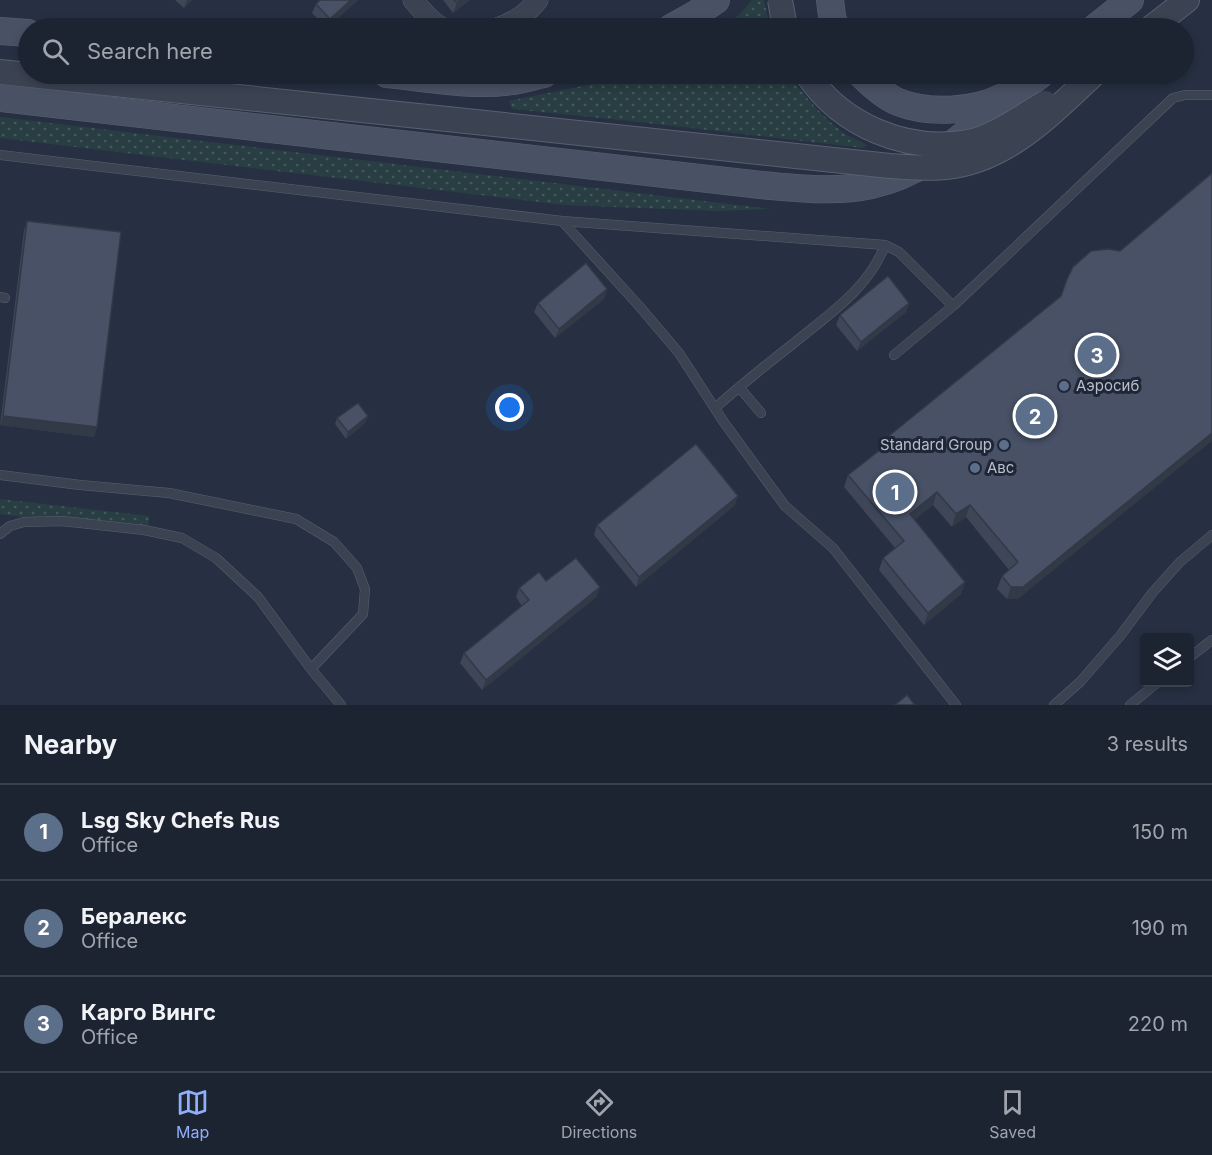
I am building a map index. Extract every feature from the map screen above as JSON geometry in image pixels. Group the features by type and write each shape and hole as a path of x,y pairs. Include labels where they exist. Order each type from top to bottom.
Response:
{"main road":[{"path":"689,18 716,0"},
{"path":"830,0 832,18"},
{"path":"1108,18 1130,0"},
{"path":"0,31 18,32"},
{"path":"873,84 897,101 936,110 966,108 995,101 1023,84"},
{"path":"0,98 761,185 839,188 869,185 898,177 924,165 1028,84"}],"street":[{"path":"413,0 429,18"},
{"path":"519,18 538,0"},
{"path":"780,0 783,18"},
{"path":"1164,18 1187,0"},
{"path":"0,72 18,74"},
{"path":"114,84 890,166 936,168 960,165 980,159 1018,139 1038,125 1084,84"},
{"path":"814,84 843,112 870,128 906,141 942,144 969,142 993,133 1078,84"}],"lane":[{"path":"894,355 953,306 1173,98 1212,95"},
{"path":"0,155 562,221 885,245 899,252 953,306"},
{"path":"562,221 679,353 723,422 785,506 833,548 956,705"},
{"path":"715,408 845,301 873,269 885,245"},
{"path":"739,387 761,413"},
{"path":"0,475 170,493 296,519 334,542 357,568 365,589 363,614 311,669"},
{"path":"0,534 10,526 24,522 62,521 144,530 182,538 216,558 258,597 340,705"},
{"path":"1054,705 1080,682 1173,569 1212,535"},
{"path":"1194,654 1212,640"},
{"path":"1130,705 1152,687"}],"green space":[{"path":"752,0 764,0 768,18 734,18"},
{"path":"592,84 797,84 829,121 845,134 867,145 863,148 512,109 509,101"},
{"path":"0,117 771,209 717,211 564,205 0,138"},
{"path":"0,499 149,516 148,534 0,514"}],"building":[{"path":"320,0 351,0 331,18 316,4"},
{"path":"1212,173 1212,433 1023,587 1011,587 1002,576 1018,562 970,505 956,514 937,492 910,514 965,582 928,613 883,558 904,541 848,475 890,442 890,435 1061,296 1073,267 1091,251 1108,249 1120,251"},
{"path":"27,221 121,232 97,427 3,416"},
{"path":"586,263 607,289 559,329 538,303"},
{"path":"888,276 909,303 861,342 840,315"},
{"path":"358,403 368,416 348,432 337,418"},
{"path":"696,444 738,496 639,577 597,525"},
{"path":"576,558 600,587 486,680 464,653 529,600 519,588 539,572 546,581"},
{"path":"907,695 915,705 895,705"}],"place":[{"name":"Карго Вингс","path":"1097,355"},
{"name":"Аэросиб","path":"1064,386"},
{"name":"Бералекс","path":"1035,416"},
{"name":"Standard Group","path":"1004,445"},
{"name":"Авс","path":"975,468"},
{"name":"Lsg Sky Chefs Rus","path":"895,492"}]}
